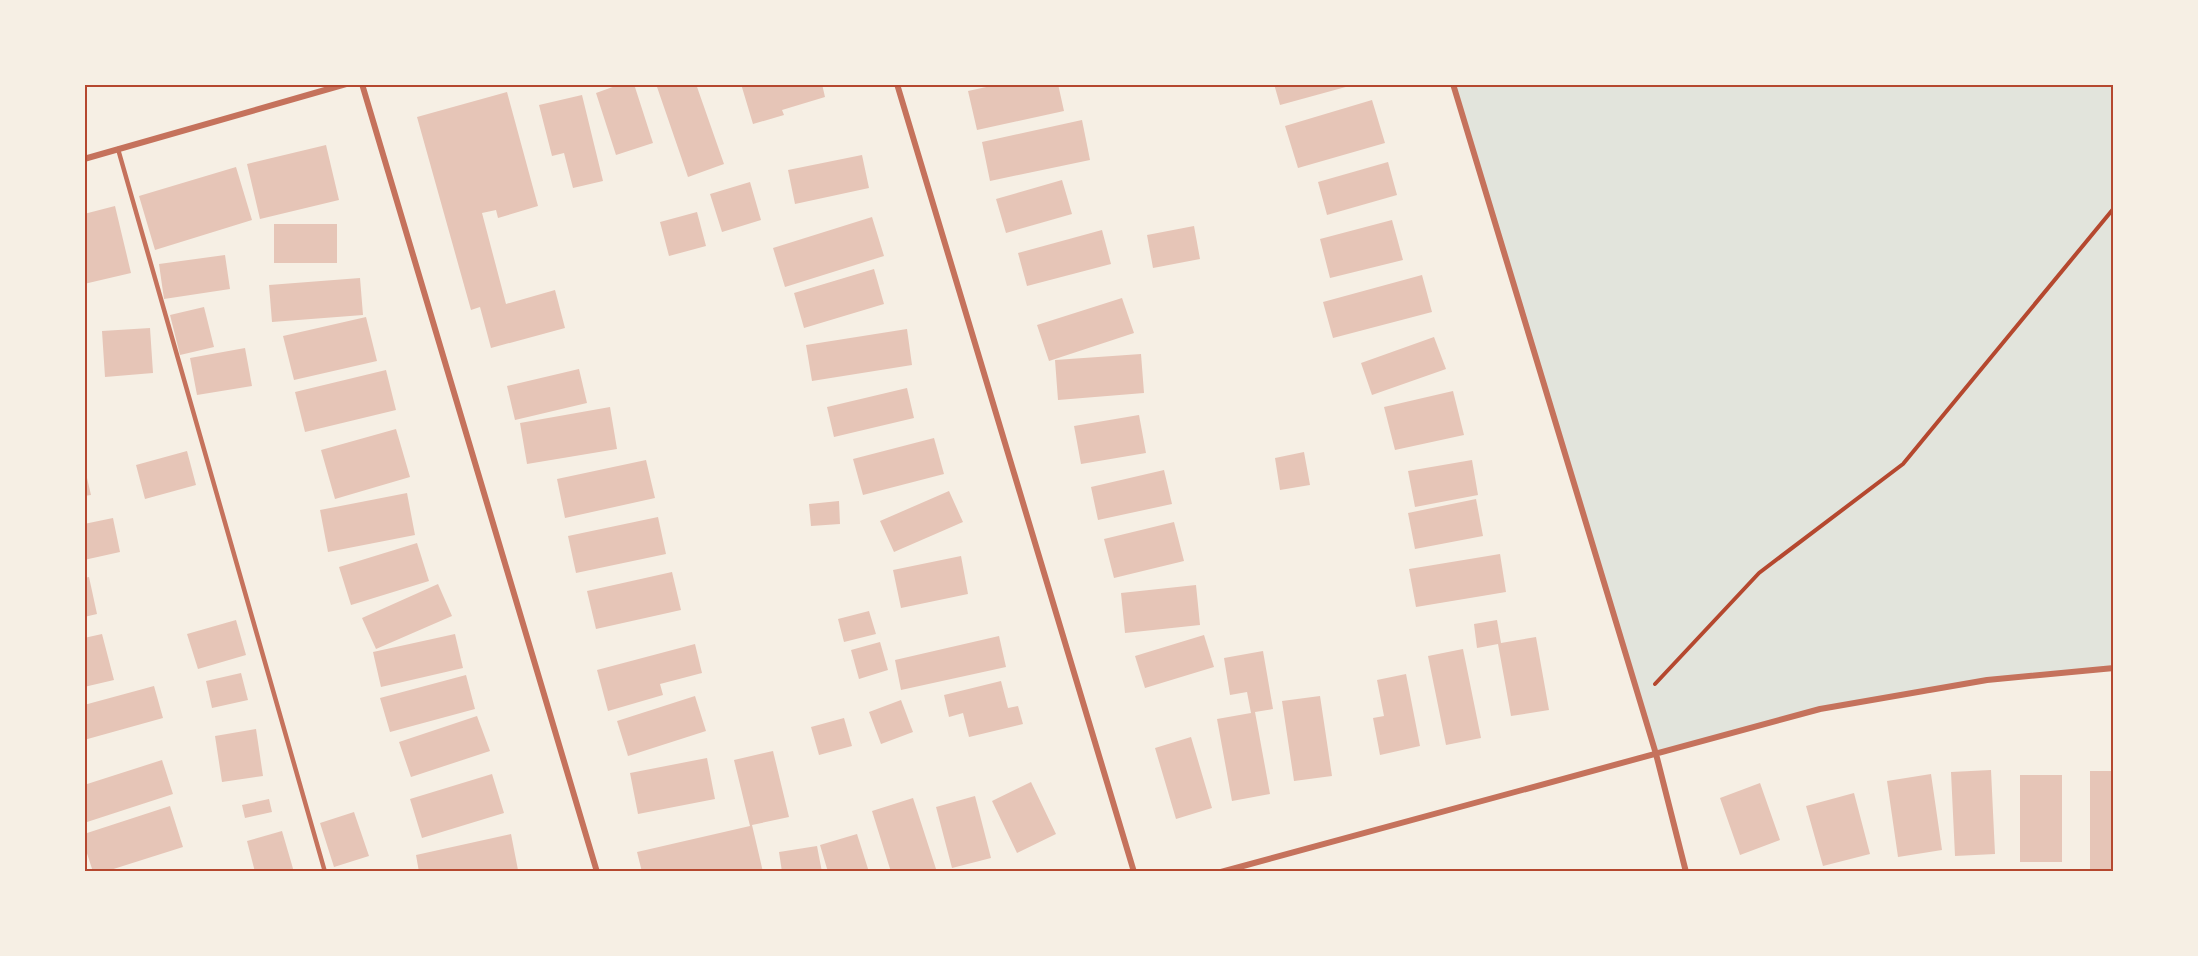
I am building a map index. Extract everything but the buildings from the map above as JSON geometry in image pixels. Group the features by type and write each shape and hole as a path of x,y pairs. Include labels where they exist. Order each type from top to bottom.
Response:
{"street":[{"path":"84,159 346,84"},
{"path":"362,84 597,872"},
{"path":"897,84 1134,872"},
{"path":"1453,84 1656,754 1686,872"},
{"path":"1221,872 1820,709 1987,680 2114,668"}],"lane":[{"path":"118,149 325,872"}],"path":[{"path":"1639,701 1759,573 1903,464 2114,208"}],"shaded area":[{"path":"1453,84 2114,84 2114,668 1987,680 1820,709 1656,754"}]}
